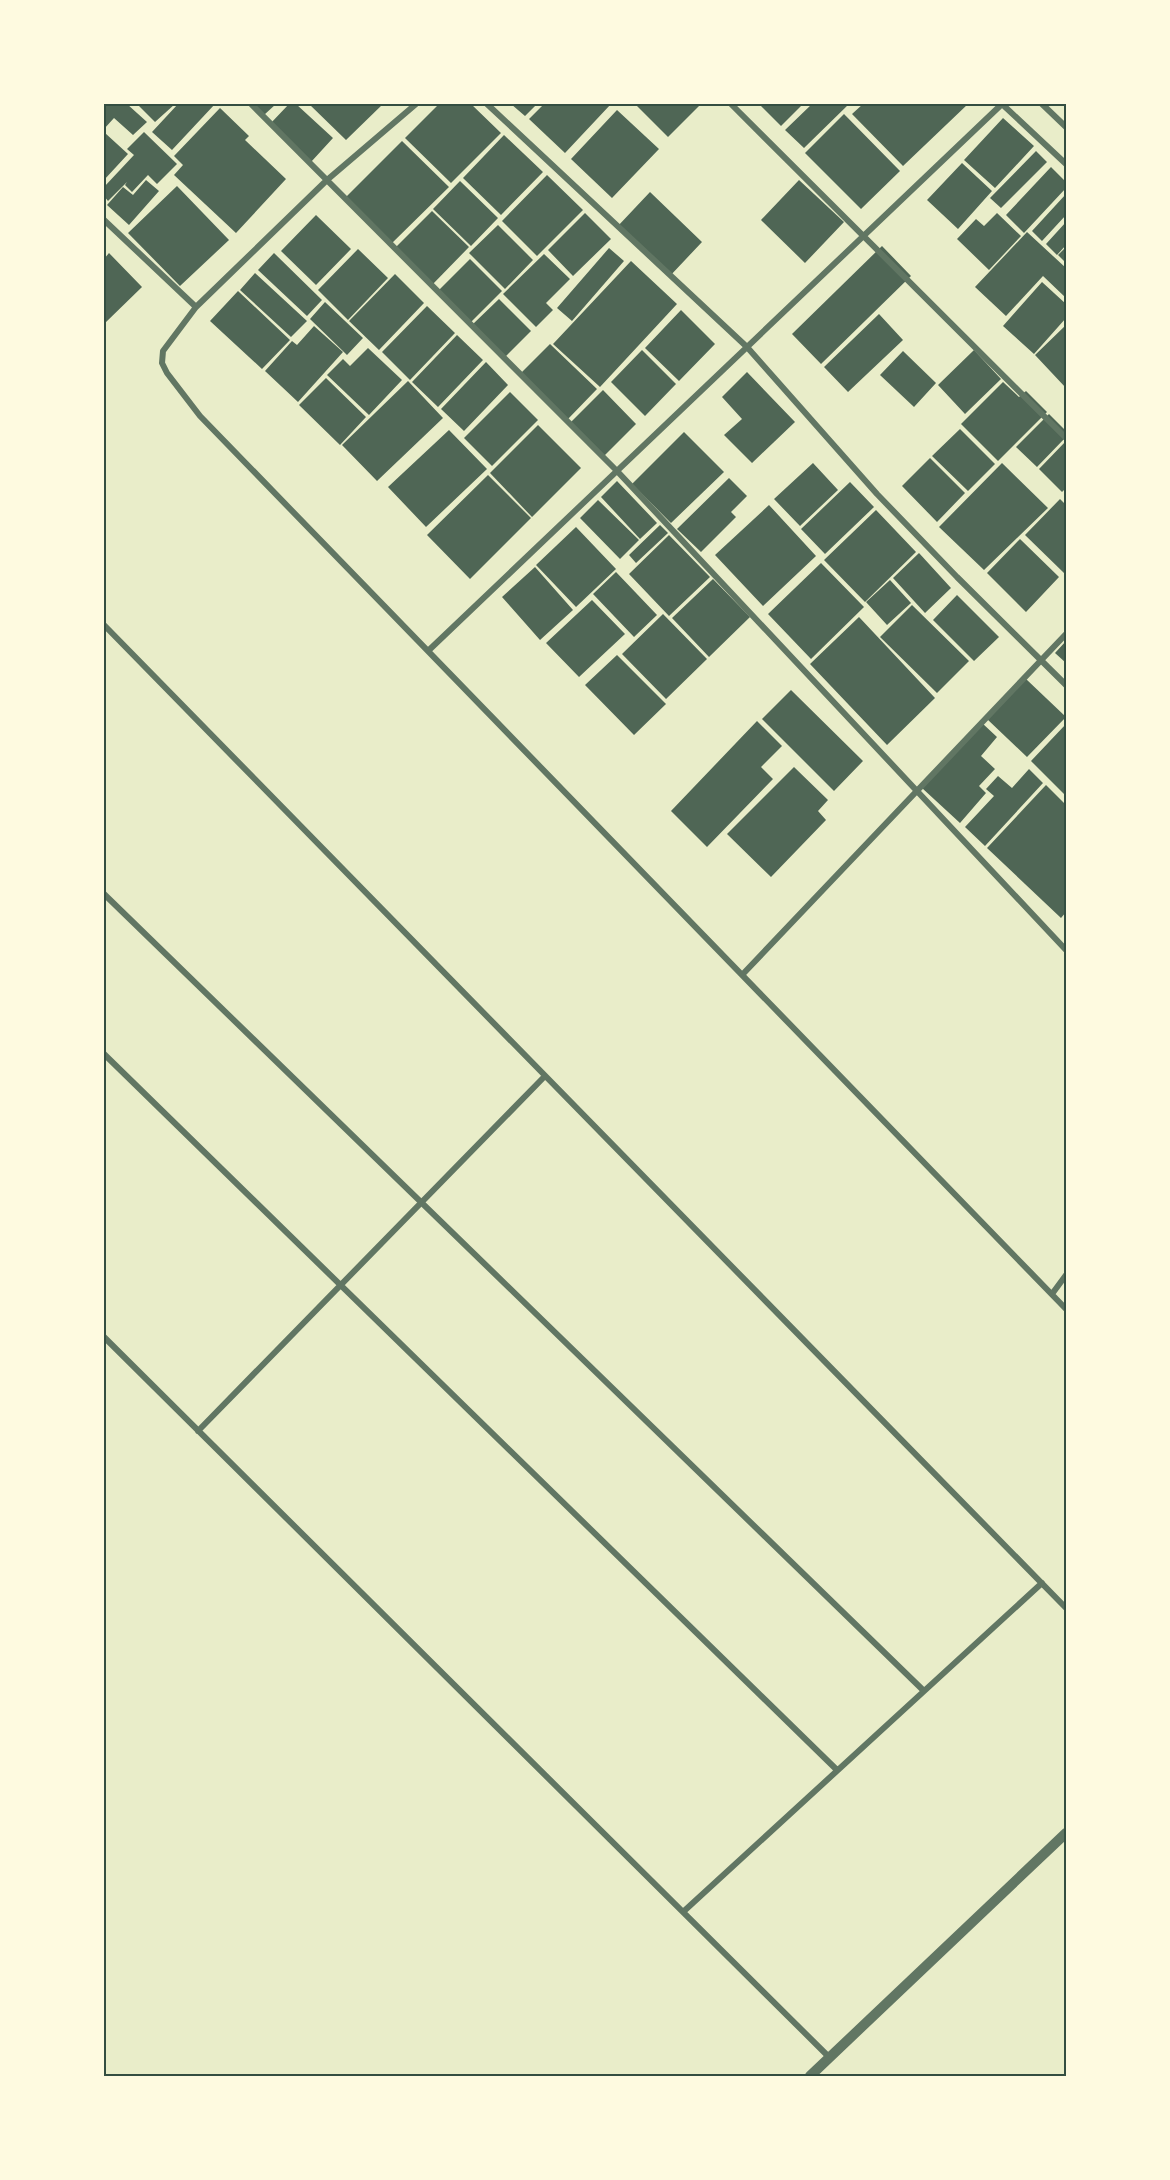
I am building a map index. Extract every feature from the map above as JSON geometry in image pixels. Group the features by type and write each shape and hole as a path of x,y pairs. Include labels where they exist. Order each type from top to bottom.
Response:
{"street":[{"path":"251,104 617,471 1066,950"},
{"path":"416,104 327,180 196,307 163,351 162,363 167,373 200,416 1066,1309"},
{"path":"487,104 747,347 877,494 1066,685"},
{"path":"731,104 1066,438"},
{"path":"428,651 1002,104 1066,164"},
{"path":"1042,104 1066,127"},
{"path":"104,220 196,307"},
{"path":"104,625 1066,1608"},
{"path":"742,975 1066,634"},
{"path":"104,894 924,1691"},
{"path":"104,1054 837,1770"},
{"path":"198,1431 545,1076"},
{"path":"1052,1294 1066,1275"},
{"path":"104,1337 830,2058"},
{"path":"683,1912 1042,1583"},
{"path":"810,2076 1066,1833"}],"building":[{"path":"106,104 127,104 147,122 133,135 114,118 104,129 104,106"},
{"path":"137,104 175,104 155,122"},
{"path":"178,104 215,104 172,150 152,132"},
{"path":"253,104 276,104 264,115"},
{"path":"289,104 296,104 333,138 311,162 270,124"},
{"path":"309,104 383,104 346,140"},
{"path":"439,104 471,104 501,133 451,183 405,138"},
{"path":"511,104 537,104 525,116"},
{"path":"544,104 611,104 565,153 529,119"},
{"path":"639,104 701,104 668,137 637,106"},
{"path":"764,104 803,104 781,126 761,106"},
{"path":"812,104 849,104 804,148 785,130"},
{"path":"863,104 968,104 903,166 852,114"},
{"path":"220,108 249,136 245,140 286,179 236,233 174,175 183,165 174,156"},
{"path":"617,110 659,149 612,198 571,159"},
{"path":"844,114 900,171 861,209 805,153"},
{"path":"1003,118 1034,146 995,188 964,160"},
{"path":"144,132 177,164 157,184 148,175 132,192 125,185 127,182 108,201 104,196 104,187 134,155 127,149"},
{"path":"104,134 128,154 104,180"},
{"path":"504,135 543,172 501,215 463,178"},
{"path":"402,141 449,187 390,245 344,199"},
{"path":"1036,151 1047,162 1001,208 990,198"},
{"path":"962,163 992,191 958,229 927,200"},
{"path":"1051,167 1066,182 1066,188 1024,233 1006,215"},
{"path":"547,175 583,210 537,256 502,221"},
{"path":"146,180 159,191 129,225 107,205 123,187 133,195"},
{"path":"799,180 844,222 805,263 761,220"},
{"path":"460,181 498,218 471,246 433,209"},
{"path":"177,186 229,240 180,286 128,233"},
{"path":"650,192 702,242 669,277 617,227"},
{"path":"1066,194 1066,215 1042,241 1032,231"},
{"path":"432,211 469,247 432,285 395,248"},
{"path":"585,213 611,239 573,276 548,250"},
{"path":"997,213 1021,236 989,270 957,239 976,219 984,226"},
{"path":"316,215 351,249 316,285 281,251"},
{"path":"1066,222 1066,245 1057,255 1046,244"},
{"path":"498,225 533,260 505,289 469,253"},
{"path":"1027,232 1066,268 1066,298 1043,276 1006,316 975,287"},
{"path":"882,246 911,276 821,364 792,334"},
{"path":"1066,247 1066,263 1058,255"},
{"path":"609,248 624,261 572,321 557,308"},
{"path":"358,249 388,278 348,320 318,290"},
{"path":"109,253 142,287 104,324 104,259"},
{"path":"274,253 322,300 307,316 258,270"},
{"path":"544,254 570,279 546,303 553,310 536,327 503,294"},
{"path":"470,259 502,291 471,322 439,290"},
{"path":"631,261 677,304 600,387 553,344"},
{"path":"255,273 307,321 291,337 240,290"},
{"path":"395,274 424,303 379,350 349,321"},
{"path":"1042,282 1066,304 1066,318 1034,354 1003,326"},
{"path":"238,291 290,340 262,369 210,321"},
{"path":"499,299 531,331 505,357 473,324"},
{"path":"325,302 363,338 347,355 310,319"},
{"path":"427,306 455,333 410,380 382,352"},
{"path":"681,310 715,344 679,381 645,348"},
{"path":"879,314 903,340 848,392 824,367"},
{"path":"1066,325 1066,388 1035,355"},
{"path":"314,326 343,352 298,402 265,371 292,341 297,345"},
{"path":"457,335 483,360 438,407 412,382"},
{"path":"550,344 597,389 568,419 520,374"},
{"path":"368,348 402,380 369,415 327,375 343,359 350,366"},
{"path":"642,350 676,384 645,416 611,382"},
{"path":"974,350 1001,379 965,414 938,385"},
{"path":"903,351 936,383 914,407 880,375"},
{"path":"486,362 508,385 464,431 441,409"},
{"path":"747,372 795,422 752,463 724,435 742,419 722,397"},
{"path":"326,378 366,417 340,445 299,405"},
{"path":"408,381 443,418 377,481 342,445"},
{"path":"1003,382 1019,397 1026,391 1047,412 998,461 961,424"},
{"path":"603,390 636,424 604,456 570,423"},
{"path":"510,392 538,420 492,466 464,438"},
{"path":"1049,414 1066,431 1066,437 1037,467 1016,447"},
{"path":"538,425 581,468 532,517 490,473"},
{"path":"960,429 995,464 968,491 932,456"},
{"path":"449,430 487,469 426,527 388,487"},
{"path":"684,432 724,472 671,523 632,484"},
{"path":"1066,441 1066,488 1062,492 1039,469"},
{"path":"930,458 965,493 937,522 902,486"},
{"path":"813,463 838,490 800,526 774,499"},
{"path":"1002,463 1048,508 984,570 939,527"},
{"path":"488,475 531,518 470,579 427,535"},
{"path":"729,478 747,496 731,512 736,517 701,552 677,529"},
{"path":"617,481 657,523 640,539 601,497"},
{"path":"850,482 874,507 825,554 801,529"},
{"path":"1060,499 1064,503 1066,501 1066,571 1064,573 1025,535"},
{"path":"598,500 639,540 620,559 580,518"},
{"path":"769,505 816,556 763,606 715,555"},
{"path":"876,510 916,552 865,602 824,560"},
{"path":"660,525 668,533 636,563 629,555"},
{"path":"576,527 616,569 576,607 536,565"},
{"path":"669,535 710,577 669,616 629,574"},
{"path":"1020,539 1059,577 1026,612 987,573"},
{"path":"919,553 951,588 925,613 893,578"},
{"path":"821,563 864,607 811,659 768,614"},
{"path":"535,567 573,610 540,640 502,597"},
{"path":"616,572 657,615 634,637 593,594"},
{"path":"713,579 750,617 709,657 672,618"},
{"path":"890,580 911,603 887,625 866,602"},
{"path":"957,595 999,637 974,661 933,620"},
{"path":"592,600 625,634 579,677 546,643"},
{"path":"912,605 969,661 937,693 880,637"},
{"path":"663,614 707,659 666,699 622,654"},
{"path":"859,617 935,698 887,745 810,664"},
{"path":"1066,641 1066,663 1055,653"},
{"path":"617,655 666,704 634,735 585,685"},
{"path":"1026,679 1066,717 1027,757 987,719"},
{"path":"791,690 863,761 834,791 762,719"},
{"path":"757,721 782,746 761,767 773,779 707,847 671,811"},
{"path":"982,723 997,737 981,756 995,769 979,786 986,793 960,823 922,788"},
{"path":"1066,724 1066,796 1031,761"},
{"path":"794,767 828,800 818,811 826,820 771,877 727,834"},
{"path":"1029,769 1043,783 985,846 965,827 994,796 986,789 998,776 1012,788"},
{"path":"1046,785 1066,805 1066,912 1061,918 987,848"}]}
